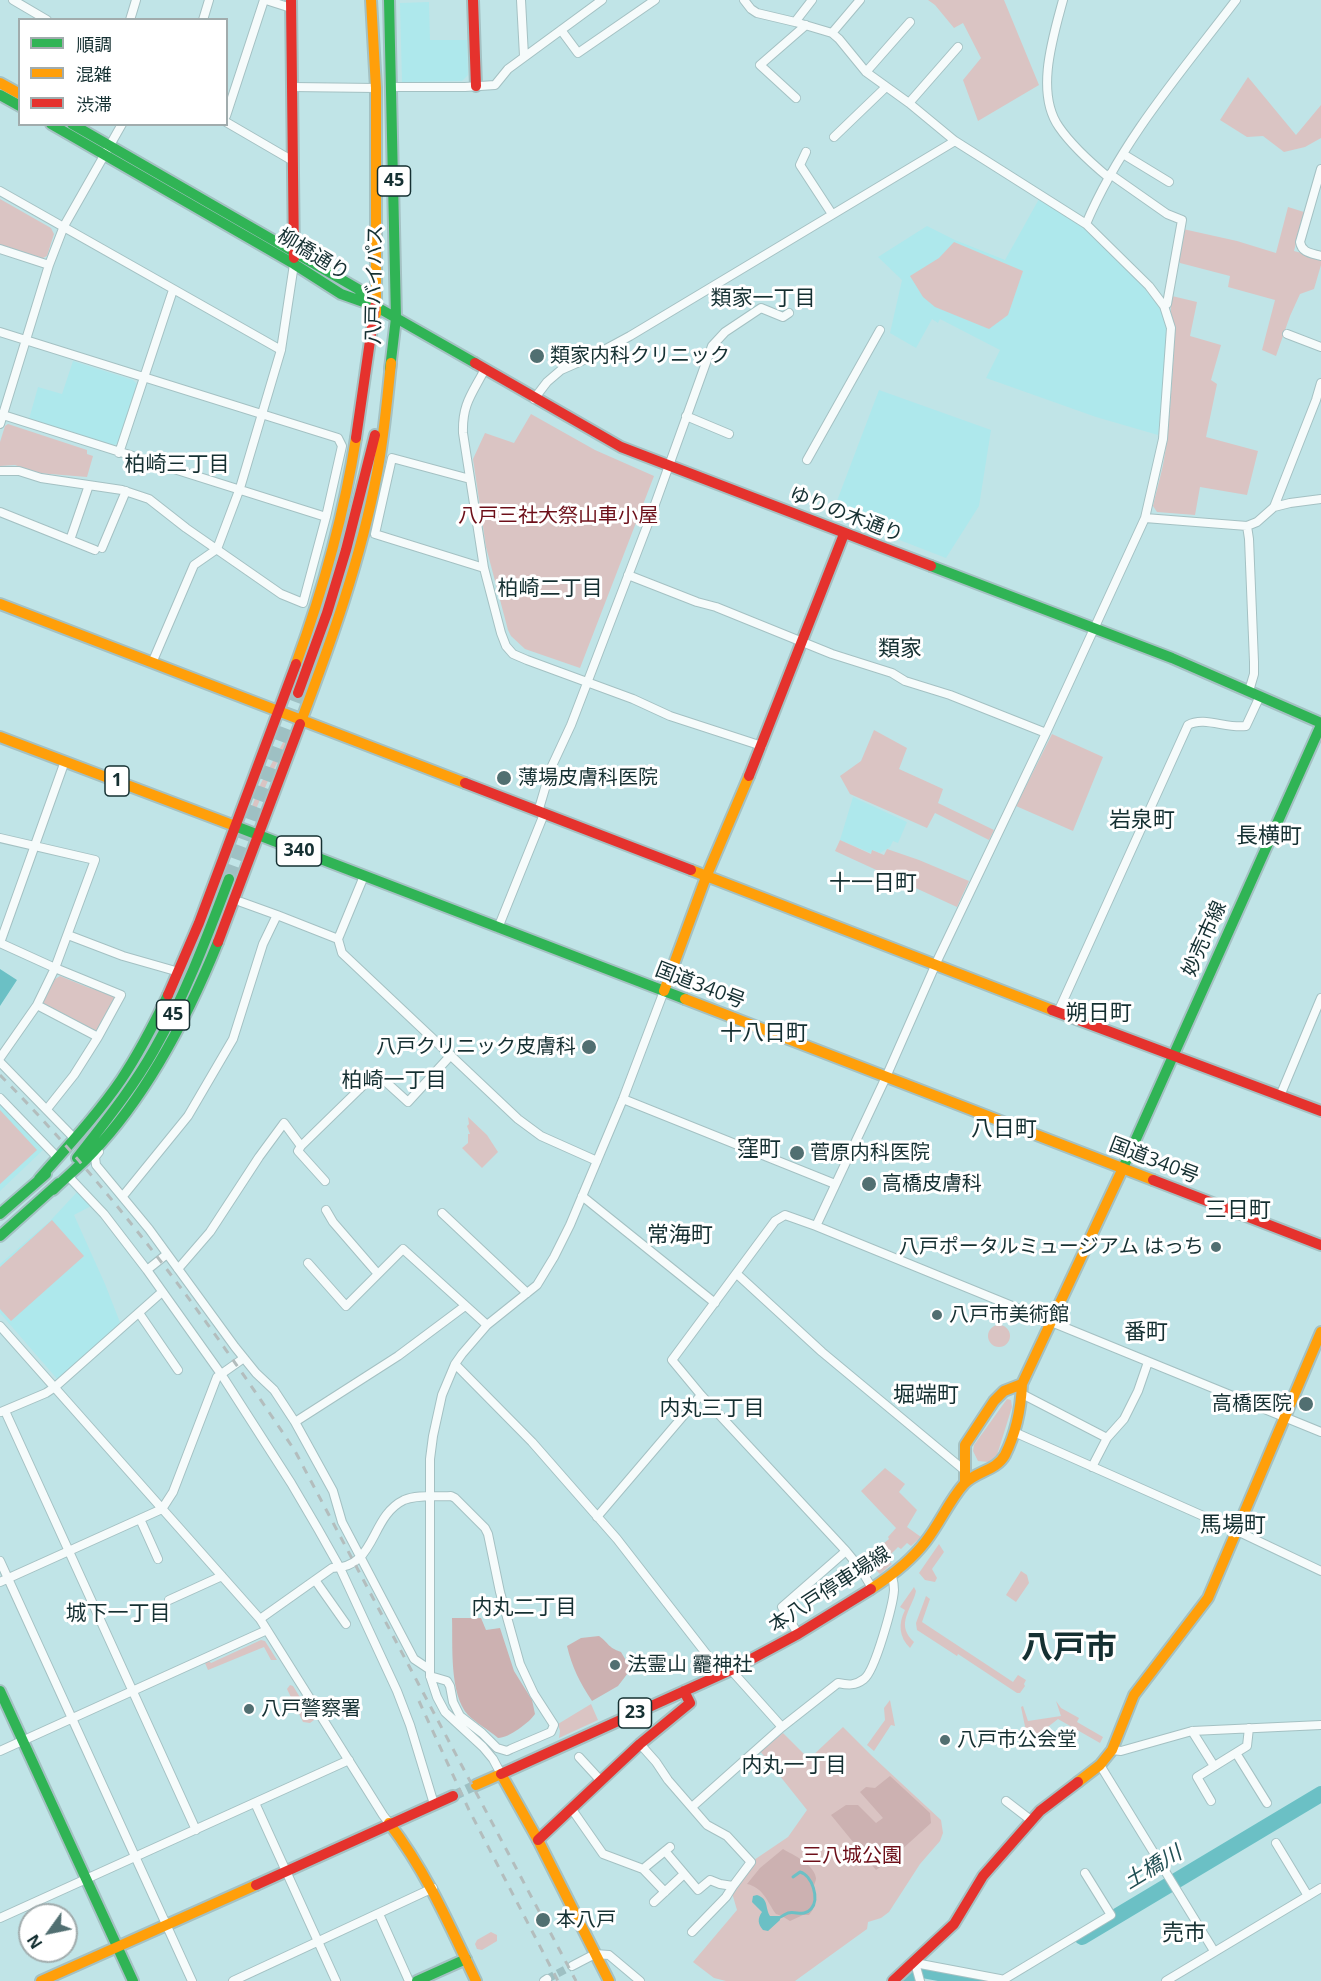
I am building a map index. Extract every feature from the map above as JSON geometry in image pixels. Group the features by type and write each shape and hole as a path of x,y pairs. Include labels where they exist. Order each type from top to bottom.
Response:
{"main road":[{"name":"八戸バイパス","path":"359,495 377,343 375,306 376,88 371,0"},
{"name":"八戸バイパス","path":"298,693 327,613 346,550 391,363 396,318 389,0"},
{"path":"473,0 476,86"},
{"path":"291,4 294,258"},
{"path":"0,83 18,93"},
{"path":"0,95 18,105"},
{"name":"柳橋通り","path":"55,126 107,151 294,258 341,294 375,306"},
{"name":"柳橋通り","path":"75,126 107,151"},
{"path":"39,1179 103,1105 131,1064 157,1018 181,968 278,712 341,518 356,443 375,306"},
{"name":"ゆりの木通り","path":"375,306 621,447 844,534 1094,627 1249,691 1321,724"},
{"path":"53,1190 95,1150 123,1116 159,1064 182,1023 214,951 301,721 357,557 379,464 391,363"},
{"path":"664,991 706,877 804,642 844,534"},
{"path":"0,604 706,877 1321,1111"},
{"name":"妙売市線","path":"1123,1168 1321,724"},
{"name":"1","path":"0,737 235,826"},
{"name":"国道340号","path":"235,826 1321,1245"},
{"name":"45","path":"0,1236 53,1190 134,1082 163,1034 188,982 229,879"},
{"name":"45","path":"0,1214 39,1179 92,1138"},
{"name":"本八戸停車場線","path":"476,1785 726,1672 798,1634 892,1576 925,1543 965,1483 978,1474 990,1470 1004,1457 1021,1408 1022,1389 1050,1323 1123,1168"},
{"path":"893,1981 915,1963 954,1924 983,1876 1040,1811 1100,1765 1112,1750 1134,1695 1208,1598 1216,1582 1321,1332"},
{"name":"本八戸停車場線","path":"965,1483 965,1445 994,1401 1004,1391 1022,1389"},
{"path":"0,1691 133,1981"},
{"name":"23","path":"538,1840 640,1744 690,1703 684,1691"},
{"path":"501,1774 538,1840 609,1981"},
{"path":"41,1981 453,1796"},
{"path":"389,1823 433,1888 476,1981"},
{"path":"417,1981 466,1959"}],"street":[{"path":"13,0 44,18"},
{"path":"131,18 136,0"},
{"path":"204,18 209,0"},
{"path":"228,110 265,0 291,4"},
{"path":"521,0 524,56"},
{"path":"392,87 495,85 508,69 524,56 602,0"},
{"path":"561,30 578,53 655,0"},
{"path":"744,0 757,13 832,33 866,72 909,103 955,141 1086,224 1149,286 1164,306 1171,328 1163,439 1145,518 816,1226"},
{"path":"795,22 812,0"},
{"path":"832,33 860,0"},
{"path":"1063,0 1046,83 1049,106 1057,125 1072,144 1109,176 1167,214 1182,220 1167,304 1164,306"},
{"path":"1086,224 1109,176 1123,154 1236,0"},
{"path":"866,72 910,22"},
{"path":"796,98 760,65 806,25"},
{"path":"909,103 958,47"},
{"path":"292,87 376,88"},
{"path":"834,137 886,87"},
{"path":"228,123 293,161"},
{"path":"121,126 64,226 49,265 1,417 326,516"},
{"path":"534,399 547,382 561,370 630,336 955,141"},
{"path":"807,152 801,165 832,214"},
{"path":"1123,154 1169,182"},
{"path":"1321,169 1300,242 1306,252 1321,256"},
{"path":"0,191 281,350"},
{"path":"0,249 49,265"},
{"path":"152,663 194,565 217,549 240,488 281,350 294,258"},
{"path":"119,453 173,290"},
{"path":"498,928 541,813 551,768 571,725 712,346 725,332 760,308 783,316 789,313"},
{"path":"807,460 880,330"},
{"path":"0,332 338,438 342,446 303,603 281,594 149,500 126,491 41,478 19,471 0,471"},
{"path":"1287,334 1321,347"},
{"path":"485,369 462,416 484,568 501,633 507,646 513,654 633,699 670,716 762,746"},
{"path":"1274,507 1321,383"},
{"path":"686,416 729,434"},
{"path":"470,479 392,458 375,534 484,568"},
{"path":"70,540 89,485"},
{"path":"0,512 99,549 126,491"},
{"path":"1145,518 1247,526 1257,522 1274,507 1290,502 1321,499"},
{"path":"1247,526 1254,662 1254,674 1249,691"},
{"path":"628,575 1046,733"},
{"path":"1058,1012 1188,725 1195,721 1235,728 1245,726 1260,696"},
{"path":"47,1109 74,1076 121,995 0,943 64,761"},
{"path":"0,838 95,860 55,968 37,1005 0,1060 75,1138"},
{"path":"364,876 338,939 342,953 518,1119 541,1136 597,1161"},
{"path":"241,903 338,939"},
{"path":"123,1196 188,1116 233,1039 263,944 277,915"},
{"path":"68,935 123,956 172,970"},
{"path":"501,1774 483,1747 445,1712 436,1697 429,1673 429,1497 433,1436 442,1395 455,1364 487,1325 537,1285 554,1257 623,1099 664,991"},
{"path":"1280,1096 1321,998"},
{"path":"37,1005 98,1037"},
{"path":"325,1181 298,1151 301,1146 376,1073 408,1102 451,1055"},
{"path":"0,1098 58,1158"},
{"path":"623,1099 835,1184"},
{"path":"123,1116 110,1140 95,1157 96,1165 123,1196 244,1358 274,1390 295,1422 333,1491 342,1522 361,1558 414,1659 429,1673 447,1681 460,1716 497,1748 507,1751 554,1728 520,1664 485,1528 455,1498 415,1497 402,1501 392,1509 377,1529 361,1558 345,1568 332,1568 260,1619"},
{"path":"178,1269 210,1232 284,1123 301,1146"},
{"path":"69,1177 104,1214 147,1270 220,1374 291,1483 340,1568 397,1691 434,1804"},
{"path":"582,1196 715,1303"},
{"path":"326,1210 333,1222 378,1274"},
{"path":"442,1213 527,1293"},
{"path":"873,1588 846,1551 700,1395 672,1360 775,1221 786,1215 1321,1432"},
{"path":"308,1263 346,1306 403,1249 487,1325"},
{"path":"147,1270 167,1254"},
{"path":"737,1274 822,1352 966,1471"},
{"path":"162,1292 55,1387 2,1412 196,1830"},
{"path":"295,1422 398,1356 465,1306"},
{"path":"139,1313 178,1370"},
{"path":"1,1328 260,1619 389,1823"},
{"path":"4,1580 162,1509 173,1492 217,1377 244,1358"},
{"path":"1092,1467 1107,1438 1124,1419 1138,1391 1148,1362"},
{"path":"455,1364 532,1442 617,1539 726,1672 782,1728"},
{"path":"1022,1389 1107,1438"},
{"path":"597,1516 700,1395"},
{"path":"1014,1432 1321,1571"},
{"path":"140,1519 158,1559"},
{"path":"798,1634 782,1607 846,1551"},
{"path":"0,1561 4,1580 72,1718 192,1981"},
{"path":"168,1600 222,1576"},
{"path":"692,1807 782,1728 838,1683 852,1686 866,1678 873,1666 891,1607 894,1589 892,1576"},
{"path":"315,1580 346,1623"},
{"path":"0,1751 267,1630"},
{"path":"1112,1750 1121,1751 1192,1731 1321,1725"},
{"path":"1211,1801 1197,1778 1247,1746 1249,1728"},
{"path":"1192,1731 1214,1766"},
{"path":"640,1744 707,1825 727,1836 751,1862 726,1897 692,1932"},
{"path":"1236,1753 1267,1803"},
{"path":"579,1757 601,1781"},
{"path":"0,1918 349,1760"},
{"path":"1100,1765 1214,1951"},
{"path":"1006,1801 1032,1821"},
{"path":"255,1803 336,1981"},
{"path":"571,1809 603,1854 643,1869 664,1892"},
{"path":"1276,1842 1308,1896"},
{"path":"643,1869 667,1849 698,1890 710,1880 733,1886"},
{"path":"920,1981 915,1963 1006,1980 1111,1915 1085,1873"},
{"path":"654,1902 684,1874"},
{"path":"233,1981 433,1888"},
{"path":"1166,1981 1321,1888"},
{"path":"379,1914 410,1981"},
{"path":"572,1966 595,1954 609,1955 640,1981"}],"shaded area":[{"path":"429,2 430,40 467,40 468,75 462,81 402,82 400,3"},
{"path":"1039,199 1083,227 1141,284 1165,317 1167,334 1165,375 1158,435 1096,417 986,378 1000,350 940,319 938,323 932,319 916,348 890,333 902,280 878,257 927,226 1005,260"},
{"path":"73,361 133,380 137,384 118,443 113,446 29,419 38,387 62,394"},
{"path":"879,390 991,430 979,506 946,558 832,514"},
{"path":"853,797 907,822 898,843 893,841 890,847 880,853 873,850 871,853 840,840"},
{"path":"0,969 17,980 0,1006"},
{"path":"0,1105 43,1150 0,1191"},
{"path":"78,1191 91,1206 74,1215 121,1325 58,1380 0,1313 0,1264 51,1220"},
{"path":"452,1618 481,1618 486,1630 500,1628 514,1671 532,1700 535,1714 513,1733 498,1738 471,1718 462,1706 453,1668"},
{"path":"599,1636 611,1647 621,1652 631,1669 618,1686 592,1701 577,1675 567,1646 581,1638"},
{"path":"890,1776 930,1813 931,1823 876,1870 831,1815 846,1805 858,1805 876,1823 883,1818 860,1792 866,1787 875,1788"},
{"path":"783,1849 807,1864 816,1878 815,1905 812,1911 809,1915 803,1915 790,1921 776,1914 761,1892 747,1884 760,1868"},
{"path":"757,1895 765,1901 770,1916 779,1916 780,1920 768,1931 763,1930 760,1926 759,1919 762,1912 752,1902 753,1896"}],"green space":[{"path":"928,0 1004,0 1039,85 978,121 963,80 981,58 963,23 954,28"},
{"path":"1248,77 1296,135 1321,105 1321,138 1305,147 1284,152 1263,136 1247,137 1220,120"},
{"path":"0,199 51,228 54,234 47,256 41,259 0,246"},
{"path":"1288,207 1304,212 1294,251 1321,258 1321,265 1314,289 1300,294 1276,356 1262,350 1275,300 1228,287 1230,276 1180,263 1178,259 1183,229 1237,241 1276,253"},
{"path":"954,242 1023,271 1008,315 989,329 935,307 923,297 910,276 939,258"},
{"path":"1172,296 1197,302 1190,336 1221,345 1211,380 1217,384 1206,437 1258,451 1247,495 1200,487 1195,515 1157,512 1153,506 1163,465 1169,422 1174,351"},
{"name":"八戸三社大祭山車小屋","path":"531,414 595,450 654,476 580,668 525,649 511,636 486,547 473,459 485,433 514,443"},
{"path":"8,424 87,450 87,454 93,456 87,477 38,473 15,465 0,466 0,442 5,426"},
{"path":"874,730 907,748 899,769 943,789 938,803 994,830 989,840 935,813 927,828 850,794 840,776 861,761"},
{"path":"1052,734 1103,757 1073,831 1016,806"},
{"path":"286,737 286,745 254,814 251,809 261,783"},
{"path":"840,840 871,854 872,850 884,855 887,849 969,881 957,907 835,851"},
{"path":"60,976 113,995 115,999 97,1031 43,1005 42,1002 55,979"},
{"path":"0,1110 37,1150 0,1184"},
{"path":"468,1117 487,1135 498,1152 482,1168 462,1148 468,1143 468,1134 470,1134 467,1126"},
{"path":"52,1220 84,1256 11,1321 0,1309 0,1267"},
{"path":"999,1325 1007,1328 1010,1336 1007,1344 999,1347 991,1344 988,1336 991,1328"},
{"path":"1007,1399 1011,1400 1012,1407 997,1455 988,1462 978,1461 973,1451 974,1445"},
{"path":"885,1468 905,1484 899,1492 917,1510 907,1527 921,1537 911,1546 907,1543 901,1549 898,1547 889,1556 892,1564 880,1574 868,1564 877,1556 873,1552 889,1539 888,1537 896,1528 861,1491"},
{"path":"939,1544 944,1552 932,1569 937,1578 935,1582 925,1580 919,1573"},
{"path":"1021,1571 1027,1575 1029,1583 1016,1602 1006,1595"},
{"path":"914,1587 916,1591 905,1625 906,1631 914,1642 910,1648 902,1635 901,1620 905,1610 900,1607"},
{"path":"926,1596 930,1599 922,1622 1013,1682 1018,1675 1026,1680 1020,1693 917,1630 916,1623"},
{"path":"261,1640 265,1641 277,1660 271,1660 264,1647 208,1670 205,1663 209,1661 211,1663"},
{"path":"290,1685 293,1686 314,1720 310,1723 303,1722 287,1689"},
{"path":"890,1700 895,1726 891,1725 874,1751 867,1745 885,1720 884,1708"},
{"path":"1056,1701 1061,1708 1079,1718 1077,1722 1103,1737 1100,1743 1058,1719 1035,1737 1027,1736 1021,1707 1023,1706 1028,1721 1061,1716"},
{"path":"591,1704 598,1720 559,1738 558,1724"},
{"name":"三八城公園","path":"843,1727 941,1820 943,1833 940,1841 920,1864 889,1912 881,1918 868,1922 867,1929 795,1981 726,1981 714,1978 693,1962 737,1910 732,1893 754,1860 788,1837 807,1810 760,1751 783,1733 809,1759"},
{"path":"491,1932 497,1935 497,1941 482,1950 477,1949 475,1944 477,1940"}],"waterway":[{"name":"土橋川","path":"1082,1937 1321,1794"},
{"path":"779,1918 788,1913 806,1913 814,1905 815,1894 811,1882 800,1872 793,1877"},
{"name":"土橋川","path":"906,1981 922,1970 983,1981"}],"tunnel":[{"path":"229,879 298,693"},
{"path":"453,1796 476,1785"},
{"path":"547,1979 572,1966"}],"railway":[{"path":"0,1075 81,1163 156,1256 228,1352 295,1451 576,1981"},
{"path":"419,1701 469,1810 558,1981"}],"traffic: fast":[{"path":"389,0 396,318 390,369"},
{"path":"0,95 18,105"},
{"path":"54,126 294,264 341,294 372,305"},
{"path":"75,126 358,289 375,306 475,363"},
{"path":"931,566 1172,658 1321,723"},
{"path":"1123,1168 1321,725"},
{"path":"235,826 685,999"},
{"path":"77,1158 117,1106 165,1030 195,966 229,879"},
{"path":"53,1190 88,1157 132,1105 180,1025 218,942"},
{"path":"39,1179 112,1093 134,1059 168,995"},
{"path":"0,1214 46,1174"},
{"path":"0,1236 59,1183"},
{"path":"0,1691 133,1981"},
{"path":"417,1981 466,1959"}],"traffic: slow":[{"path":"371,0 376,88 376,314"},
{"path":"0,83 18,93"},
{"path":"300,724 334,631 363,537 379,459 391,363"},
{"path":"296,664 332,552 356,438"},
{"path":"0,604 465,783"},
{"path":"0,737 235,826"},
{"path":"664,991 706,877 749,776"},
{"path":"691,870 1052,1010"},
{"path":"685,999 1153,1180"},
{"path":"871,1589 914,1555 931,1534 964,1484 991,1468 1005,1455 1017,1420 1022,1384 1123,1168"},
{"path":"1078,1782 1100,1765 1112,1750 1134,1695 1208,1598 1321,1332"},
{"path":"965,1483 965,1445 994,1401 1004,1391 1022,1384"},
{"path":"476,1785 501,1774 538,1840 609,1981"},
{"path":"389,1823 415,1860 447,1919 476,1981"},
{"path":"41,1981 256,1885"}],"traffic: jam":[{"path":"291,0 294,258"},
{"path":"473,0 476,86"},
{"path":"356,438 375,306"},
{"path":"475,363 621,447 931,566"},
{"path":"298,693 327,613 346,550 375,435"},
{"path":"749,776 844,534"},
{"path":"168,995 199,923 296,664"},
{"path":"218,942 300,724"},
{"path":"465,783 691,870"},
{"path":"1052,1010 1321,1111"},
{"path":"1153,1180 1321,1245"},
{"path":"501,1774 731,1670 798,1634 871,1589"},
{"path":"538,1840 640,1744 690,1703 684,1691"},
{"path":"893,1981 954,1924 983,1876 1040,1811 1078,1782"},
{"path":"256,1885 453,1796"}],"place":[{"name":"類家内科クリニック","path":"537,356"},
{"name":"薄場皮膚科医院","path":"504,778"},
{"name":"八戸クリニック皮膚科","path":"589,1047"},
{"name":"菅原内科医院","path":"797,1153"},
{"name":"高橋皮膚科","path":"869,1184"},
{"name":"八戸ポータルミュージアム はっち","path":"1216,1247"},
{"name":"八戸市美術館","path":"937,1315"},
{"name":"高橋医院","path":"1306,1404"},
{"name":"法霊山 龗神社","path":"615,1665"},
{"name":"八戸警察署","path":"249,1709"},
{"name":"八戸市公会堂","path":"945,1740"},
{"name":"本八戸","path":"543,1920"}],"district":[{"name":"類家一丁目","path":"763,299"},
{"name":"柏崎三丁目","path":"177,465"},
{"name":"柏崎二丁目","path":"550,589"},
{"name":"類家","path":"900,650"},
{"name":"岩泉町","path":"1142,821"},
{"name":"長横町","path":"1269,837"},
{"name":"十一日町","path":"873,884"},
{"name":"朔日町","path":"1099,1014"},
{"name":"十八日町","path":"764,1034"},
{"name":"柏崎一丁目","path":"394,1081"},
{"name":"八日町","path":"1004,1130"},
{"name":"窪町","path":"759,1150"},
{"name":"三日町","path":"1238,1211"},
{"name":"常海町","path":"680,1236"},
{"name":"番町","path":"1146,1333"},
{"name":"堀端町","path":"926,1396"},
{"name":"内丸三丁目","path":"712,1409"},
{"name":"馬場町","path":"1233,1526"},
{"name":"内丸二丁目","path":"524,1608"},
{"name":"城下一丁目","path":"118,1614"},
{"name":"八戸市","path":"1069,1649"},
{"name":"内丸一丁目","path":"794,1766"},
{"name":"売市","path":"1184,1934"}]}
